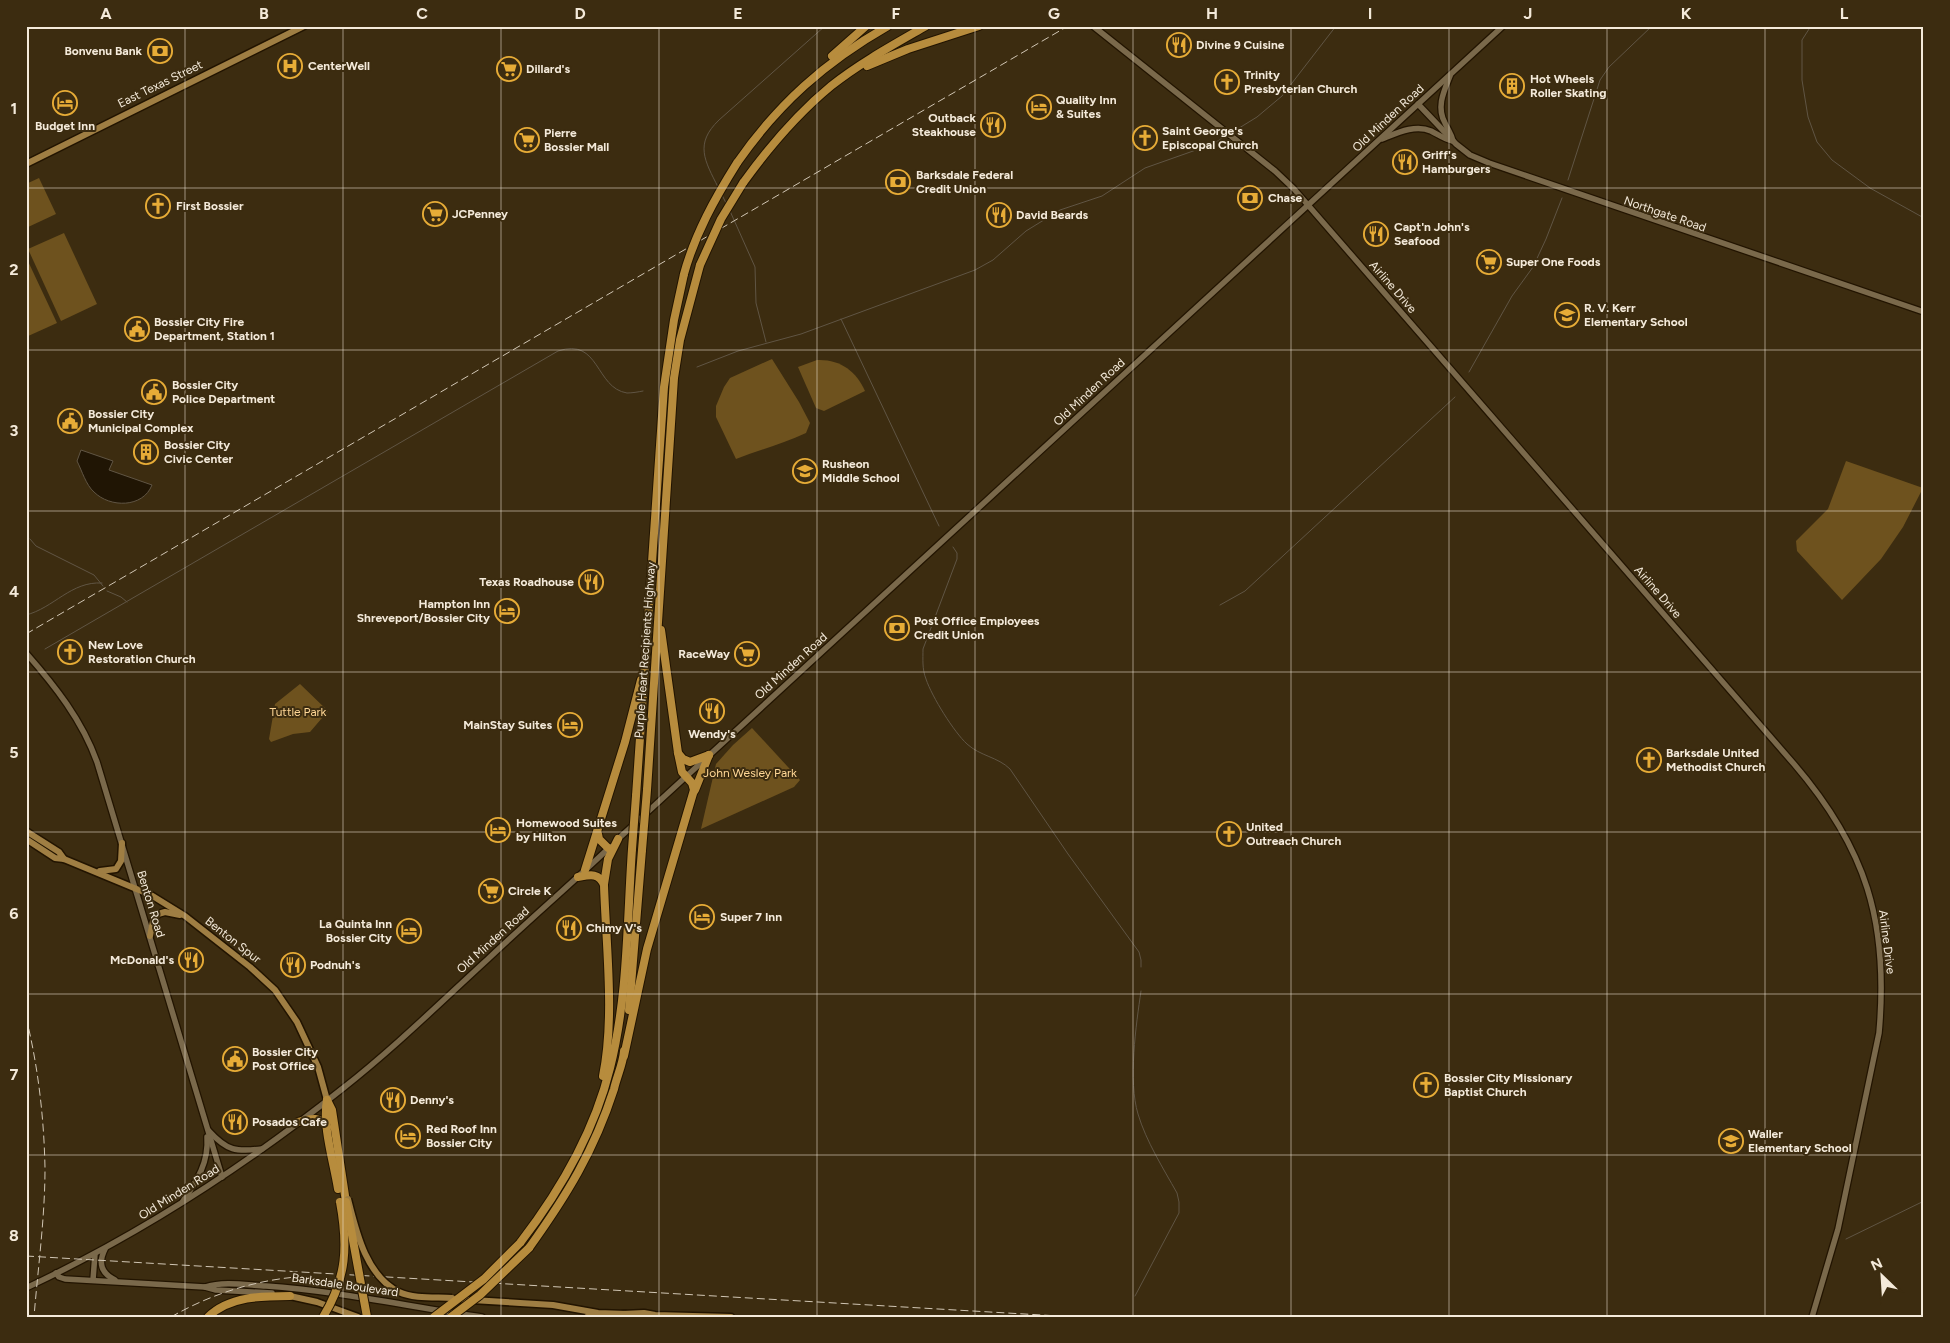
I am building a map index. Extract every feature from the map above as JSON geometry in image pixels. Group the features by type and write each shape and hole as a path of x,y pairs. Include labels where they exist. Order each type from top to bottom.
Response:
{"highway":[{"path":"796,93 812,74 866,26"},
{"name":"Purple Heart Recipients Highway","path":"434,1317 484,1280 520,1243 560,1186 584,1140 610,1070 618,1026 628,926 665,375 675,312 684,274 700,229 721,188 764,127 796,93 842,54 888,26"},
{"name":"Purple Heart Recipients Highway","path":"451,1317 480,1295 529,1248 559,1206 586,1159 606,1115 624,1056 629,1019 647,790 674,378 680,340 700,265 721,219 743,183 778,137 815,100 847,75 872,57 926,26"},
{"path":"847,75 908,48 979,26"},
{"path":"658,613 678,753 682,772 693,785 694,792"},
{"path":"585,870 625,742 645,662"},
{"path":"678,753 682,759 690,762 709,755"},
{"path":"624,1056 647,950 694,792 709,755"},
{"path":"598,832 599,839 608,848"},
{"path":"598,1105 607,1058 609,1025 604,885 608,859 618,839"},
{"path":"578,877 595,875 601,879 604,885"},
{"path":"323,1317 336,1290 344,1260 345,1233 345,1201 328,1129 327,1100"},
{"path":"327,1100 332,1110 345,1201 367,1317"},
{"path":"298,1122 316,1118 323,1122 328,1129"},
{"path":"208,1317 224,1306 246,1298 290,1296"}],"main road":[{"name":"East Texas Street","path":"26,164 304,26"},
{"name":"Airline Drive","path":"1093,26 1277,173 1308,205 1800,770 1833,813 1855,854 1872,900 1879,934 1882,988 1879,1032 1838,1229 1812,1317"},
{"name":"Old Minden Road","path":"56,1273 106,1248 182,1204 222,1178 263,1149 369,1067 1503,26"},
{"path":"1379,140 1406,130 1420,128 1432,131 1443,139 1453,141 1451,132 1443,120 1441,106 1443,94 1451,74"},
{"name":"Northgate Road","path":"1418,104 1453,141 1467,152 1489,163 1924,312"},
{"name":"Benton Road","path":"26,653 63,698 85,736 99,766 222,1178"},
{"name":"Benton Spur","path":"26,831 59,852 64,859"},
{"name":"Benton Spur","path":"26,839 55,858 64,859 136,888 185,916 248,966 279,996 297,1022 309,1045 327,1100"},
{"path":"95,872 116,869 121,861 122,843"},
{"path":"150,936 153,921 158,914 165,912 185,916"},
{"path":"207,1130 219,1142 231,1149 244,1151 263,1149"},
{"path":"182,1204 195,1184 205,1162 208,1153 207,1130"},
{"path":"345,1201 360,1241 372,1265 384,1282 399,1292 409,1295 553,1306 598,1313 626,1314"},
{"path":"106,1248 101,1266 108,1276 120,1282"},
{"path":"93,1280 95,1254"},
{"path":"26,1288 56,1273"},
{"name":"Barksdale Boulevard","path":"56,1273 59,1277 65,1279 205,1286 221,1284 311,1290 482,1317"},
{"name":"Barksdale Boulevard","path":"205,1286 216,1290 290,1296 317,1302 358,1317"},
{"path":"587,1317 644,1313 653,1316 731,1317"}],"green space":[{"path":"39,178 56,214 26,228 26,184"},
{"path":"64,233 97,304 61,321 28,249"},
{"path":"26,257 57,323 26,337"},
{"path":"772,359 810,423 806,433 736,459 716,417 716,406 730,378"},
{"path":"817,360 840,364 852,372 865,391 824,411 816,408 798,367"},
{"path":"1846,461 1923,488 1903,527 1881,559 1842,600 1797,551 1796,541 1828,509"},
{"name":"Tuttle Park","path":"300,684 328,711 310,732 293,734 271,742 269,739 275,704"},
{"name":"John Wesley Park","path":"752,728 800,780 794,787 701,829 716,764"}],"shaded area":[{"path":"81,450 113,461 109,470 152,485 148,493 134,502 126,503 117,503 101,497 94,492 84,478 77,461"}],"waterway":[{"path":"718,187 704,153 706,137 711,129 825,26"},
{"path":"1231,133 1257,117 1282,96 1336,26"},
{"path":"1568,180 1600,80 1609,67 1652,26"},
{"path":"1811,26 1802,40 1802,80 1808,117 1817,142 1832,160 1870,188 1924,218"},
{"path":"697,367 738,351 801,334 975,270 993,260 1026,231 1060,210 1102,196 1145,168 1213,144 1227,135"},
{"path":"722,195 727,205"},
{"path":"1469,372 1512,296 1533,267 1562,198"},
{"path":"730,211 755,267 756,303 766,342"},
{"path":"841,319 939,526"},
{"path":"45,649 558,351 572,349 582,351 590,357 609,382 617,389 627,393 643,391"},
{"path":"1220,605 1245,591 1455,397"},
{"path":"30,539 36,546 94,575 103,586"},
{"path":"953,547 957,553 957,559 923,649 924,672 929,686 950,723 967,744 1010,769 1068,854 1139,952 1141,967"},
{"path":"26,615 36,612 81,586 102,583"},
{"path":"107,591 127,602"},
{"path":"1135,1296 1179,1213 1177,1193 1155,1154 1138,1114 1135,1101 1133,1070 1141,991"},
{"path":"1846,1239 1924,1201"}],"railway":[{"path":"26,634 1068,26"},
{"path":"26,1017 40,1092 45,1168 43,1224 34,1317"},
{"path":"26,1256 1076,1317"},
{"path":"171,1317 200,1302 231,1290 263,1282 296,1277"}],"place":[{"name":"Divine 9 Cuisine","path":"1179,45"},
{"name":"Bonvenu Bank","path":"160,51"},
{"name":"CenterWell","path":"290,66"},
{"name":"Dillard's","path":"509,69"},
{"name":"Trinity Presbyterian Church","path":"1227,82"},
{"name":"Hot Wheels Roller Skating","path":"1512,86"},
{"name":"Budget Inn","path":"65,103"},
{"name":"Quality Inn & Suites","path":"1039,107"},
{"name":"Outback Steakhouse","path":"993,125"},
{"name":"Saint George's Episcopal Church","path":"1145,138"},
{"name":"Pierre Bossier Mall","path":"527,140"},
{"name":"Griff's Hamburgers","path":"1405,162"},
{"name":"Barksdale Federal Credit Union","path":"898,182"},
{"name":"Chase","path":"1250,198"},
{"name":"First Bossier","path":"158,206"},
{"name":"JCPenney","path":"435,214"},
{"name":"David Beards","path":"999,215"},
{"name":"Capt'n John's Seafood","path":"1376,234"},
{"name":"Super One Foods","path":"1489,262"},
{"name":"R. V. Kerr Elementary School","path":"1567,315"},
{"name":"Bossier City Fire Department, Station 1","path":"137,329"},
{"name":"Bossier City Police Department","path":"154,392"},
{"name":"Bossier City Municipal Complex","path":"70,421"},
{"name":"Bossier City Civic Center","path":"146,452"},
{"name":"Rusheon Middle School","path":"805,471"},
{"name":"Texas Roadhouse","path":"591,582"},
{"name":"Hampton Inn Shreveport/Bossier City","path":"507,611"},
{"name":"Post Office Employees Credit Union","path":"897,628"},
{"name":"New Love Restoration Church","path":"70,652"},
{"name":"RaceWay","path":"747,654"},
{"name":"Wendy's","path":"712,711"},
{"name":"MainStay Suites","path":"570,725"},
{"name":"Barksdale United Methodist Church","path":"1649,760"},
{"name":"Homewood Suites by Hilton","path":"498,830"},
{"name":"United Outreach Church","path":"1229,834"},
{"name":"Circle K","path":"491,891"},
{"name":"Super 7 Inn","path":"702,917"},
{"name":"Chimy V's","path":"569,928"},
{"name":"La Quinta Inn Bossier City","path":"409,931"},
{"name":"McDonald's","path":"191,960"},
{"name":"Podnuh's","path":"293,965"},
{"name":"Bossier City Post Office","path":"235,1059"},
{"name":"Bossier City Missionary Baptist Church","path":"1426,1085"},
{"name":"Denny's","path":"393,1100"},
{"name":"Posados Cafe","path":"235,1122"},
{"name":"Red Roof Inn Bossier City","path":"408,1136"},
{"name":"Waller Elementary School","path":"1731,1141"}]}
